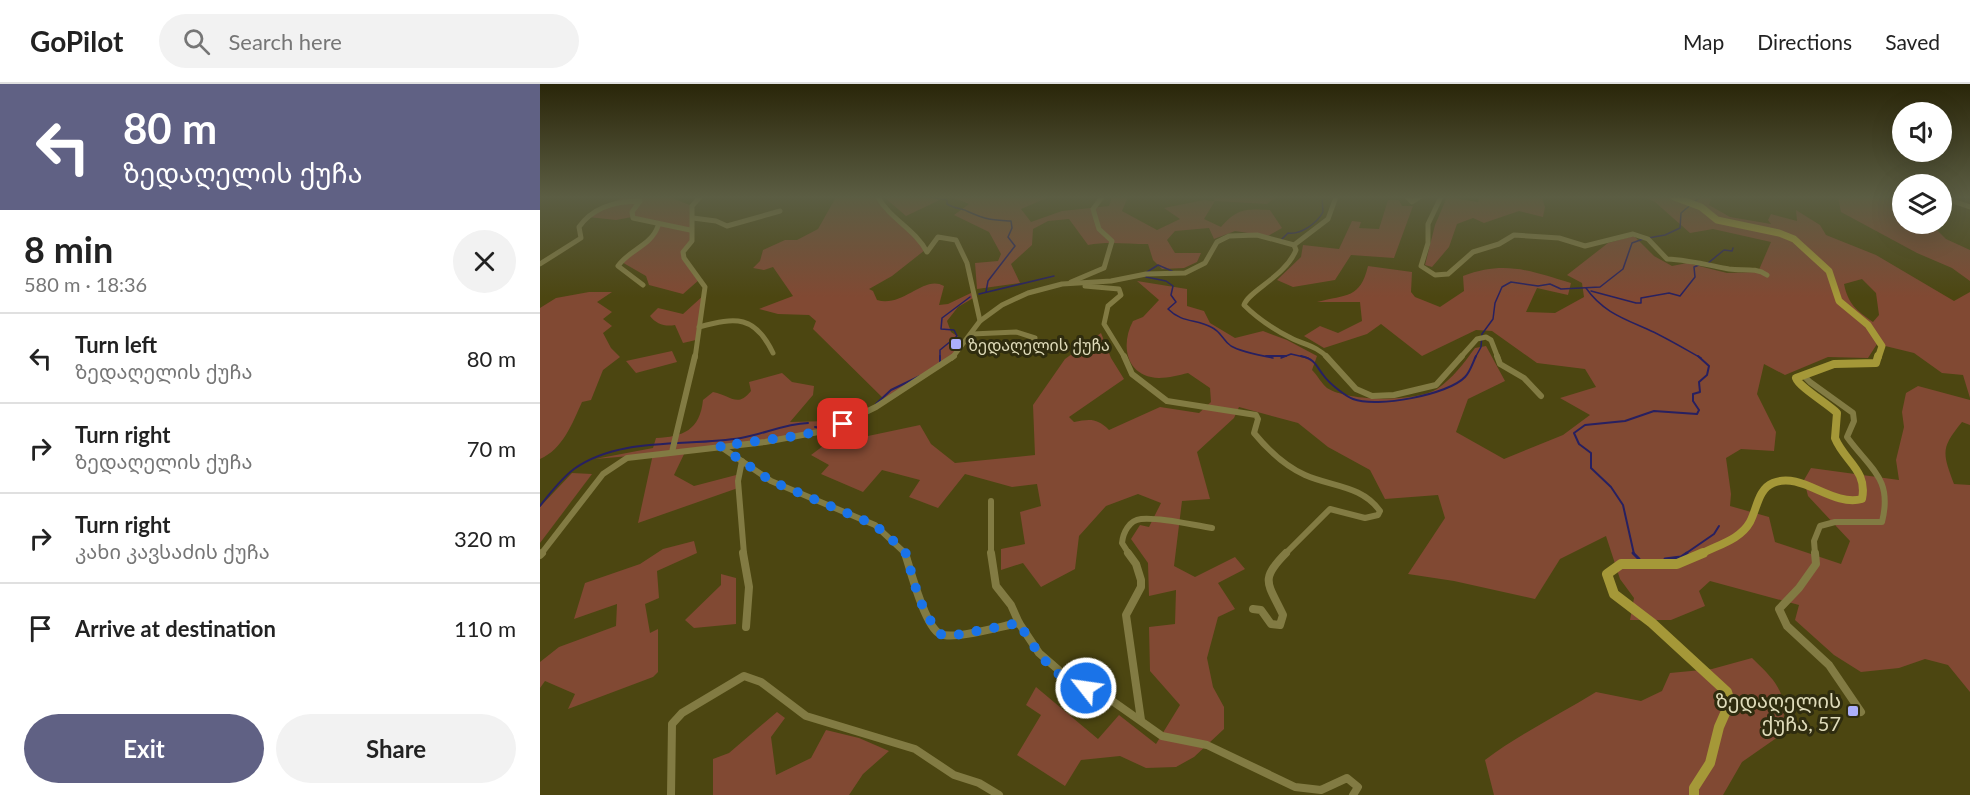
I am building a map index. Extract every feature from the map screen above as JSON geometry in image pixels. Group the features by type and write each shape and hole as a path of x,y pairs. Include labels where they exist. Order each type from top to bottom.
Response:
{"street":[{"path":"540,264 576,243 581,238 580,230"},
{"path":"643,285 618,266 625,256 654,238 657,230"},
{"path":"672,450 699,327 705,287 684,258 683,252 692,241 690,230"},
{"path":"911,230 919,237 927,252 938,237 956,240 967,263 980,321"},
{"path":"540,555 595,484 613,466 627,458 672,450 720,446 829,430 855,419 945,365 972,334 980,321 1002,305 1028,293 1062,284 1104,268 1112,241 1100,230"},
{"path":"1294,245 1313,230"},
{"path":"1428,230 1428,243 1421,266 1435,274 1448,274 1473,252 1514,235 1559,238 1586,246 1633,234 1648,239 1667,259 1695,260 1731,269 1759,270 1767,276"},
{"path":"1694,795 1694,788 1710,763 1719,727 1730,702 1727,692 1652,623 1614,594 1607,574 1613,566 1629,562 1686,561 1742,532 1751,520 1760,494 1769,484 1783,481 1798,483 1844,500 1862,499 1865,490 1863,477 1836,442 1834,430 1837,413 1824,400 1798,384 1796,378 1834,364 1876,363 1882,346 1880,339 1839,301 1829,271 1794,239 1765,230"},
{"path":"1062,284 1111,281 1146,274 1185,273 1205,263 1217,242 1229,236 1257,235 1294,245"},
{"path":"1294,245 1296,250 1294,258 1269,283 1246,298 1244,305 1261,321 1293,339 1319,348 1356,389 1372,396 1394,395 1436,385 1478,339 1486,337 1491,340 1500,364 1524,378 1541,396"},
{"path":"1070,284 1119,289 1121,295 1111,300 1106,306 1104,324 1118,343 1127,368 1157,394 1167,401 1256,415 1258,419 1254,433 1283,462 1312,478 1354,491 1377,506 1380,511 1368,518 1357,518 1335,508 1330,509 1266,573 1267,581 1283,615 1280,625 1271,624 1261,610 1253,609"},
{"path":"699,327 738,318 760,329 773,353"},
{"path":"972,334 1024,332 1035,338 1029,348 1033,352"},
{"path":"1806,374 1805,377 1811,384 1836,398 1853,413 1854,422 1847,437 1881,475 1886,512 1882,522 1872,525 1829,521 1820,526 1814,541 1816,564 1799,588 1779,609 1781,618 1789,629 1829,665 1861,712"},
{"path":"720,446 771,481 875,525 887,533 908,556 923,609 931,625 942,635 956,635 1019,623"},
{"path":"742,461 738,481 740,532 749,587 746,627"},
{"path":"991,501 989,541 996,586 1011,605 1019,623 1039,653 1068,680 1077,686 1101,693 1162,736 1207,745 1295,787 1321,790 1342,779 1352,780 1358,787 1353,795"},
{"path":"1141,721 1126,615 1141,587 1141,580 1136,564 1122,543 1123,536 1126,528 1141,519 1212,528"},
{"path":"671,795 672,724 682,713 744,676 752,677 762,683 795,711 915,749 954,775 979,783 999,795"}],"shaded area":[{"path":"655,230 692,230 692,241 683,252 684,258 700,279 683,294 649,285 646,276 620,261 646,244"},
{"path":"816,230 907,230 925,250 892,276 869,289 873,291 877,300 887,301 896,300 921,287 936,283 944,286 939,305 948,304 973,292 975,297 958,307 947,321 951,332 966,342 960,351 886,401 813,329 816,321 809,315 778,314 759,309 793,296 773,267 764,270 753,268 760,261 763,250 785,240 797,240"},
{"path":"985,230 1033,230 1032,245 1011,264 1020,283 977,289 975,263 998,261 1001,254 989,232"},
{"path":"1077,230 1184,230 1175,231 1167,240 1175,253 1201,253 1197,262 1184,268 1162,269 1153,260 1148,244 1088,245"},
{"path":"1210,230 1278,230 1268,236 1235,231 1214,239"},
{"path":"1348,230 1404,230 1394,258 1351,255 1335,280 1293,287 1277,280 1301,257 1303,245 1339,249"},
{"path":"1434,230 1455,230 1449,247 1432,267 1425,265"},
{"path":"1687,230 1706,230 1690,233"},
{"path":"1718,230 1823,230 1826,235 1876,255 1954,301 1970,292 1970,398 1963,375 1942,373 1914,353 1877,344 1868,358 1828,357 1785,375 1764,364 1757,394 1776,432 1774,451 1741,449 1726,458 1731,494 1730,506 1769,517 1775,542 1841,564 1850,541 1808,496 1804,480 1811,468 1899,480 1896,460 1904,427 1902,412 1906,393 1918,386 1970,400 1970,425 1962,422 1950,438 1946,457 1954,484 1970,485 1970,692 1948,665 1925,659 1899,668 1861,672 1834,655 1795,620 1799,605 1710,581 1699,591 1705,606 1671,620 1630,620 1634,598 1620,579 1606,536 1560,559 1535,599 1454,581 1408,574 1445,518 1438,495 1385,499 1370,470 1328,447 1298,423 1239,407 1234,418 1197,452 1210,499 1182,501 1174,566 1195,577 1235,557 1245,569 1218,583 1235,609 1218,617 1207,658 1213,687 1224,707 1224,729 1194,757 1176,767 1146,768 1120,756 1081,760 1065,786 1017,755 1041,715 1026,705 1036,687 1098,739 1119,715 1156,744 1180,705 1150,671 1149,627 1175,624 1176,590 1149,596 1148,563 1131,539 1140,525 1149,527 1161,503 1138,494 1106,506 1079,536 1075,569 1041,587 1023,563 1001,570 1001,549 1025,544 1020,512 1041,506 1037,484 1012,487 965,474 938,508 909,497 920,480 882,470 863,492 821,474 829,465 811,455 831,440 868,436 920,425 931,444 955,463 1035,455 1033,405 1065,359 1101,333 1111,358 1124,379 1069,417 1074,422 1093,420 1109,430 1160,407 1199,413 1211,402 1210,388 1188,373 1163,378 1148,376 1139,372 1129,358 1127,340 1133,321 1143,317 1159,300 1137,281 1187,289 1187,306 1204,311 1210,323 1235,338 1263,331 1287,340 1317,356 1312,370 1323,384 1337,393 1351,396 1382,399 1427,393 1437,389 1448,380 1475,348 1486,346 1505,381 1468,399 1456,432 1504,459 1563,435 1590,415 1560,398 1596,387 1585,369 1537,363 1492,331 1476,330 1422,356 1381,324 1367,334 1324,348 1304,336 1320,326 1338,333 1362,321 1360,302 1317,302 1344,296 1356,290 1365,277 1368,266 1412,272 1411,292 1415,297 1440,307 1464,291 1463,276 1478,271 1505,268 1530,271 1571,283 1568,295 1537,288 1526,312 1555,313 1584,297 1582,283 1567,275 1608,243 1634,236 1654,256 1672,266 1687,263 1727,273 1758,272 1771,242","holes":["1862,279 1876,293 1879,315 1873,322 1862,314 1848,297 1844,284"]},
{"path":"1875,230 1892,230 1892,234 1941,234 1946,239 1970,250 1970,281 1952,268 1917,253"},
{"path":"589,292 612,292 597,302 612,312 603,319 612,326 603,333 611,348 620,357 603,370 591,400 582,402 561,442 548,455 540,459 540,308 556,298"},
{"path":"704,295 696,340 683,343 675,325 661,324 650,316 658,308 683,314"},
{"path":"672,351 677,362 636,373 626,361"},
{"path":"782,373 792,382 814,386 813,395 790,422 829,421 848,413 855,419 803,435 686,450 674,475 694,486 740,474 738,488 638,523 653,454 595,459 653,448 656,438 674,436 694,425 703,400 713,392 738,400 742,399 751,391 749,382"},
{"path":"572,473 592,474 540,543 540,507"},
{"path":"694,541 697,553 657,571 659,598 645,604 650,633 658,629 658,672 653,677 568,709 575,694 545,681 540,688 540,662 559,647 616,626 617,604 574,619 585,583 640,564 663,549"},
{"path":"721,574 736,578 736,624 694,628 685,620 721,585"},
{"path":"1752,658 1780,691 1784,709 1782,734 1742,762 1723,795 1494,795 1485,760 1525,733 1596,692 1641,701 1662,691 1670,673 1712,669"},
{"path":"777,712 785,718 771,737 776,775 811,758 826,730 859,738 889,751 863,774 849,795 713,795 713,759 729,753"}],"waterway":[{"path":"986,292 988,281 1015,246 1008,237 1011,230"},
{"path":"1282,239 1288,233 1303,230"},
{"path":"1648,238 1675,230"},
{"path":"1476,357 1481,347 1482,334 1493,319 1495,303 1502,287 1511,282 1538,286 1550,284 1561,289 1600,287 1623,269 1632,243 1643,239"},
{"path":"1707,264 1724,250 1732,251 1733,248"},
{"path":"1172,271 1158,265 1147,272 1146,277 1166,281 1173,286 1171,295 1176,302 1168,309 1179,317 1215,329 1228,344 1235,348 1273,358"},
{"path":"1591,291 1636,303 1641,303 1641,298 1669,293 1680,296 1695,277 1694,267 1699,265"},
{"path":"979,294 1054,276"},
{"path":"1586,288 1599,303 1613,313 1699,357"},
{"path":"940,364 940,350 957,336 954,330 941,329 942,318 970,297"},
{"path":"1286,356 1291,354 1307,358"},
{"path":"1266,356 1286,356"},
{"path":"1281,358 1286,356"},
{"path":"1301,356 1307,358"},
{"path":"1307,358 1330,382 1353,399 1378,402 1412,398 1444,389 1467,375 1476,357"},
{"path":"1634,554 1623,505 1611,487 1591,468 1591,453 1579,444 1574,433 1585,425 1625,421 1654,411 1697,414 1699,410 1693,401 1693,394 1700,392 1699,382 1707,375 1709,366 1699,357"},
{"path":"876,404 891,390 920,376"},
{"path":"815,427 822,428 850,417"},
{"path":"540,506 574,469 612,452 655,444 741,438 808,423"},
{"path":"1685,554 1714,534 1719,526"},
{"path":"1665,559 1681,557 1687,553"},
{"path":"1634,554 1639,559"}],"place":[{"name":"ზედაღელის ქუჩა","path":"956,344"},
{"name":"ზედაღელის ქუჩა, 57","path":"1853,711"}],"route":[{"path":"843,424 829,430 765,442 720,446 771,481 802,492 837,511 875,525 887,533 908,556 919,599 931,625 942,635 956,635 1003,624 1019,623 1047,662 1077,686 1086,688"}]}
